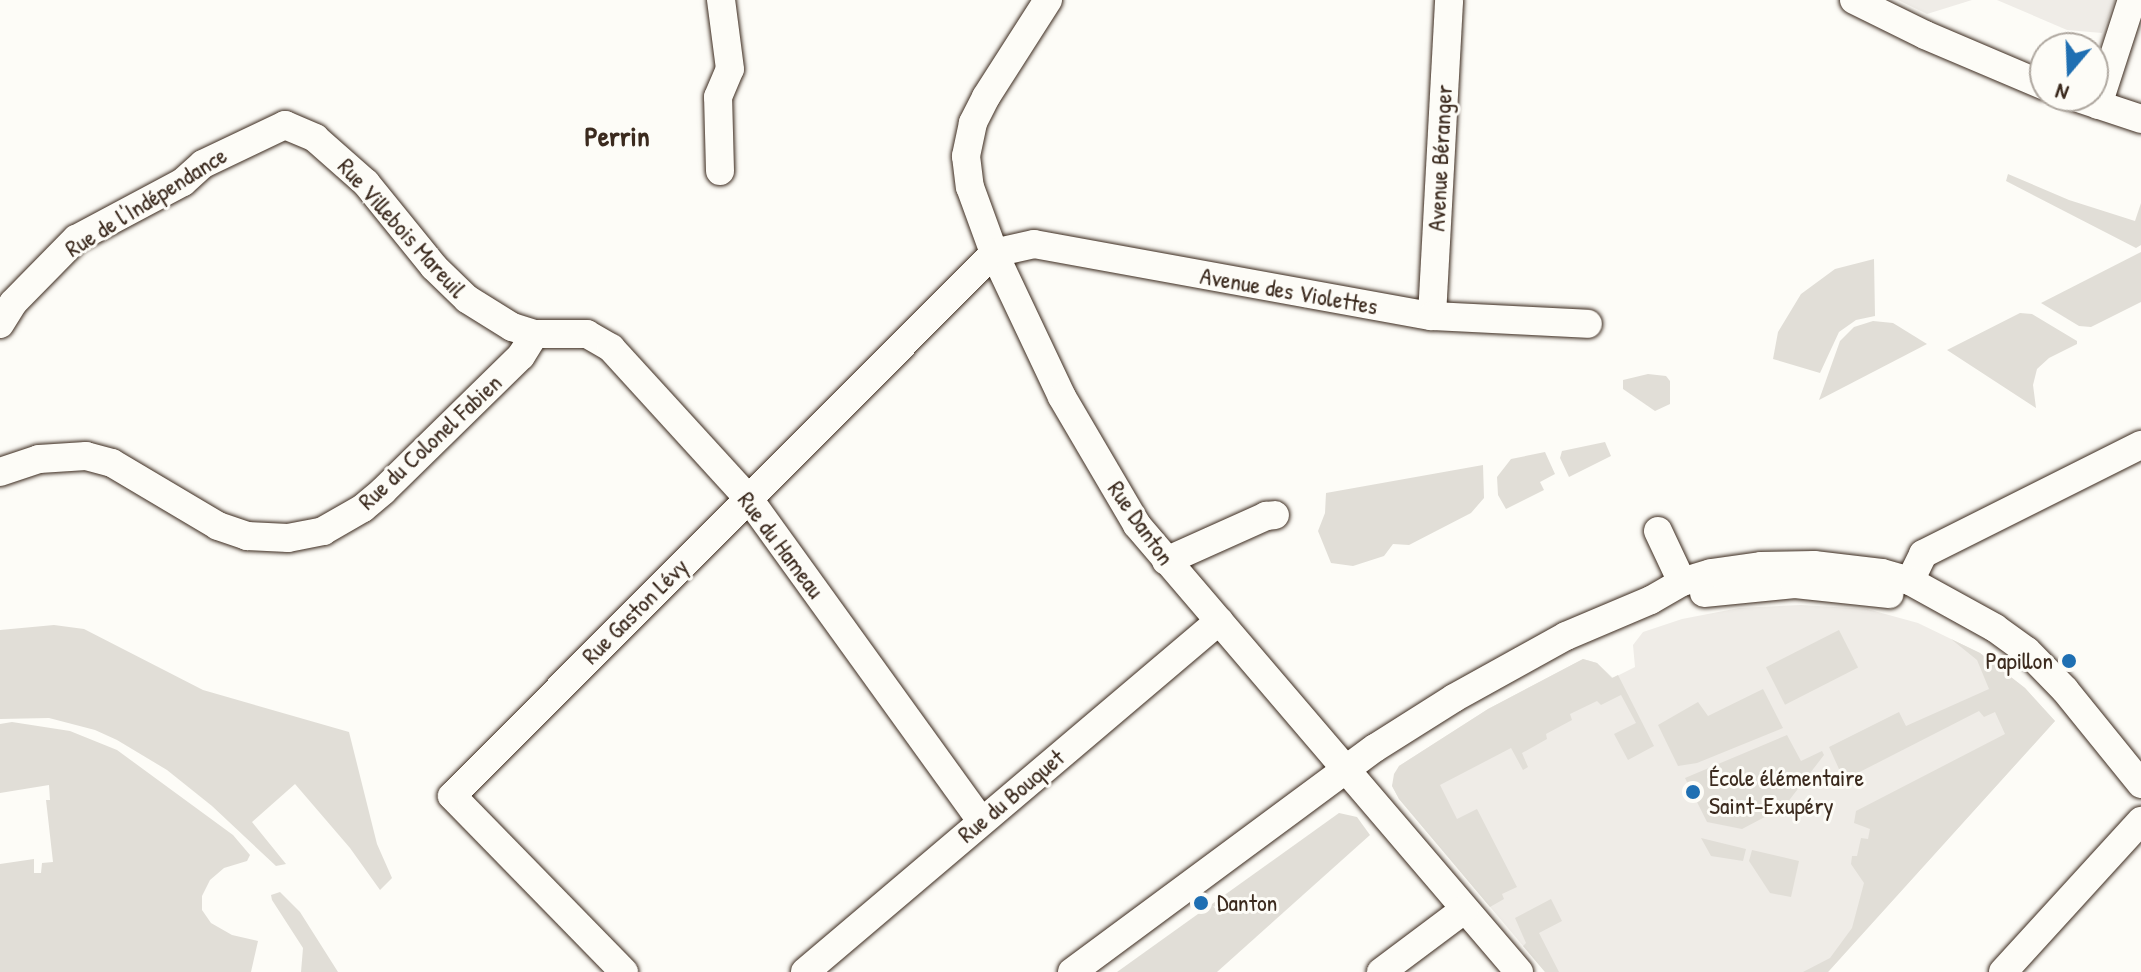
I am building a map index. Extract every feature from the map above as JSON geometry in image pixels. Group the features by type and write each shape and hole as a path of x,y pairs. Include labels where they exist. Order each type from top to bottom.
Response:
{"street":[{"path":"720,171 718,97 730,69 721,0"},
{"name":"Rue Danton","path":"1048,0 986,97 973,123 966,156 970,187 994,253 1062,397 1137,525 1519,972"},
{"name":"Avenue Béranger","path":"1432,316 1449,0"},
{"path":"1854,0 1925,35 2029,79"},
{"path":"2109,49 2132,0"},
{"path":"2109,109 2141,119"},
{"name":"Rue de l'Indépendance","path":"0,324 13,303 76,239 183,182 203,164 285,125 315,138"},
{"name":"Rue Villebois Mareuil","path":"315,138 366,183 434,267 467,299 512,327 535,334"},
{"name":"Avenue des Violettes","path":"994,253 1034,244 1432,316 1588,324"},
{"name":"Rue Gaston Lévy","path":"624,972 452,796 994,253"},
{"name":"Rue du Colonel Fabien","path":"2,464 86,456 112,463 218,526 247,536 288,538 323,531 363,508 383,491 521,356 535,334"},
{"name":"Rue du Hameau","path":"535,334 587,334 611,348 749,499 981,821"},
{"path":"1910,581 1923,554 2141,445"},
{"path":"1166,561 1266,516 1275,515"},
{"path":"1658,531 1682,582"},
{"path":"1072,972 1375,748 1496,672 1566,636 1651,600 1682,582 1711,573 1784,564 1847,567 1910,581 1975,617 2027,651 2065,690 2141,784"},
{"path":"1651,600 1734,589 1822,584 1897,596 1975,617"},
{"name":"Rue du Bouquet","path":"805,972 1219,621"},
{"path":"2003,972 2141,821"},
{"path":"1381,972 1464,910"}],"shaded area":[{"path":"1898,0 1972,0 1927,14"},
{"path":"1997,0 2115,0 2102,32 2067,30"},
{"path":"2008,174 2069,200 2135,221 2141,203 2141,245 2136,248 2006,181"},
{"path":"2141,252 2141,302 2091,327 2079,326 2041,303"},
{"path":"1874,259 1875,316 1856,320 1839,332 1820,373 1773,359 1778,332 1801,294 1835,269"},
{"path":"2020,313 2032,314 2077,341 2077,344 2049,358 2037,369 2033,385 2036,408 1947,350"},
{"path":"1873,321 1893,323 1927,344 1819,400 1840,341 1854,327"},
{"path":"1648,374 1666,376 1670,381 1670,404 1655,411 1623,389 1623,380"},
{"path":"1605,442 1611,456 1569,477 1560,458 1562,451"},
{"path":"1545,452 1555,474 1540,482 1544,490 1506,509 1498,495 1497,477 1511,459"},
{"path":"1483,465 1484,498 1471,513 1409,545 1393,544 1384,556 1353,566 1331,563 1318,531 1325,513 1326,493"},
{"name":"École élémentaire Saint-Exupéry","path":"1801,605 1867,609 1918,623 1980,653 2025,688 2055,721 1828,972 1545,972 1399,799 1392,786 1399,766 1488,709 1583,659 1597,663 1613,678 1635,667 1633,645 1643,632 1682,619 1739,608"},
{"path":"54,625 84,629 203,690 349,732 377,844 392,878 380,890 350,848 295,784 252,822 286,864 276,866 212,806 167,770 117,740 95,730 49,718 0,719 0,630"},
{"path":"1839,630 1858,667 1785,705 1766,667"},
{"path":"1951,639 1980,653 2025,688 2055,721 1828,972 1803,972 1830,958 1852,928 1864,883 1851,864 1852,856 1857,856 1861,838 1868,839 1870,829 1854,823 1856,811 2005,734 1995,712 1984,717 1979,711 1844,780 1829,747 1899,712 1906,726 1989,689 1977,660"},
{"path":"1583,659 1597,663 1612,678 1618,675 1654,746 1628,760 1614,734 1636,723 1621,695 1601,705 1597,701 1570,714 1572,720 1546,734 1547,739 1522,753 1528,767 1523,770 1511,748 1440,785 1457,819 1477,809 1517,887 1502,894 1504,899 1490,907 1399,799 1392,786 1394,774 1399,766 1488,709"},
{"path":"1763,689 1783,728 1697,763 1678,766 1658,725 1698,702 1708,716"},
{"path":"12,722 70,731 117,750 233,835 250,855 247,861 224,868 210,880 202,896 202,910 211,923 232,935 258,941 251,972 0,972 0,864 34,859 34,873 41,873 42,863 53,862 46,800 50,800 49,785 0,793 0,724"},
{"path":"1787,735 1801,761 1822,751 1824,755 1784,807 1742,829 1707,822 1685,778"},
{"path":"1339,813 1357,817 1370,835 1217,972 1117,972"},
{"path":"1701,838 1746,849 1743,861 1711,856"},
{"path":"1752,850 1799,861 1791,897 1770,893 1749,861"},
{"path":"280,892 300,912 338,972 301,972 303,948 272,900 271,895"},
{"path":"1551,899 1562,921 1539,933 1559,972 1545,972 1523,946 1526,943 1515,918"}],"place":[{"name":"Papillon","path":"2069,661"},
{"name":"École élémentaire Saint-Exupéry","path":"1693,792"},
{"name":"Danton","path":"1201,903"}],"district":[{"name":"Perrin","path":"617,136"}]}
